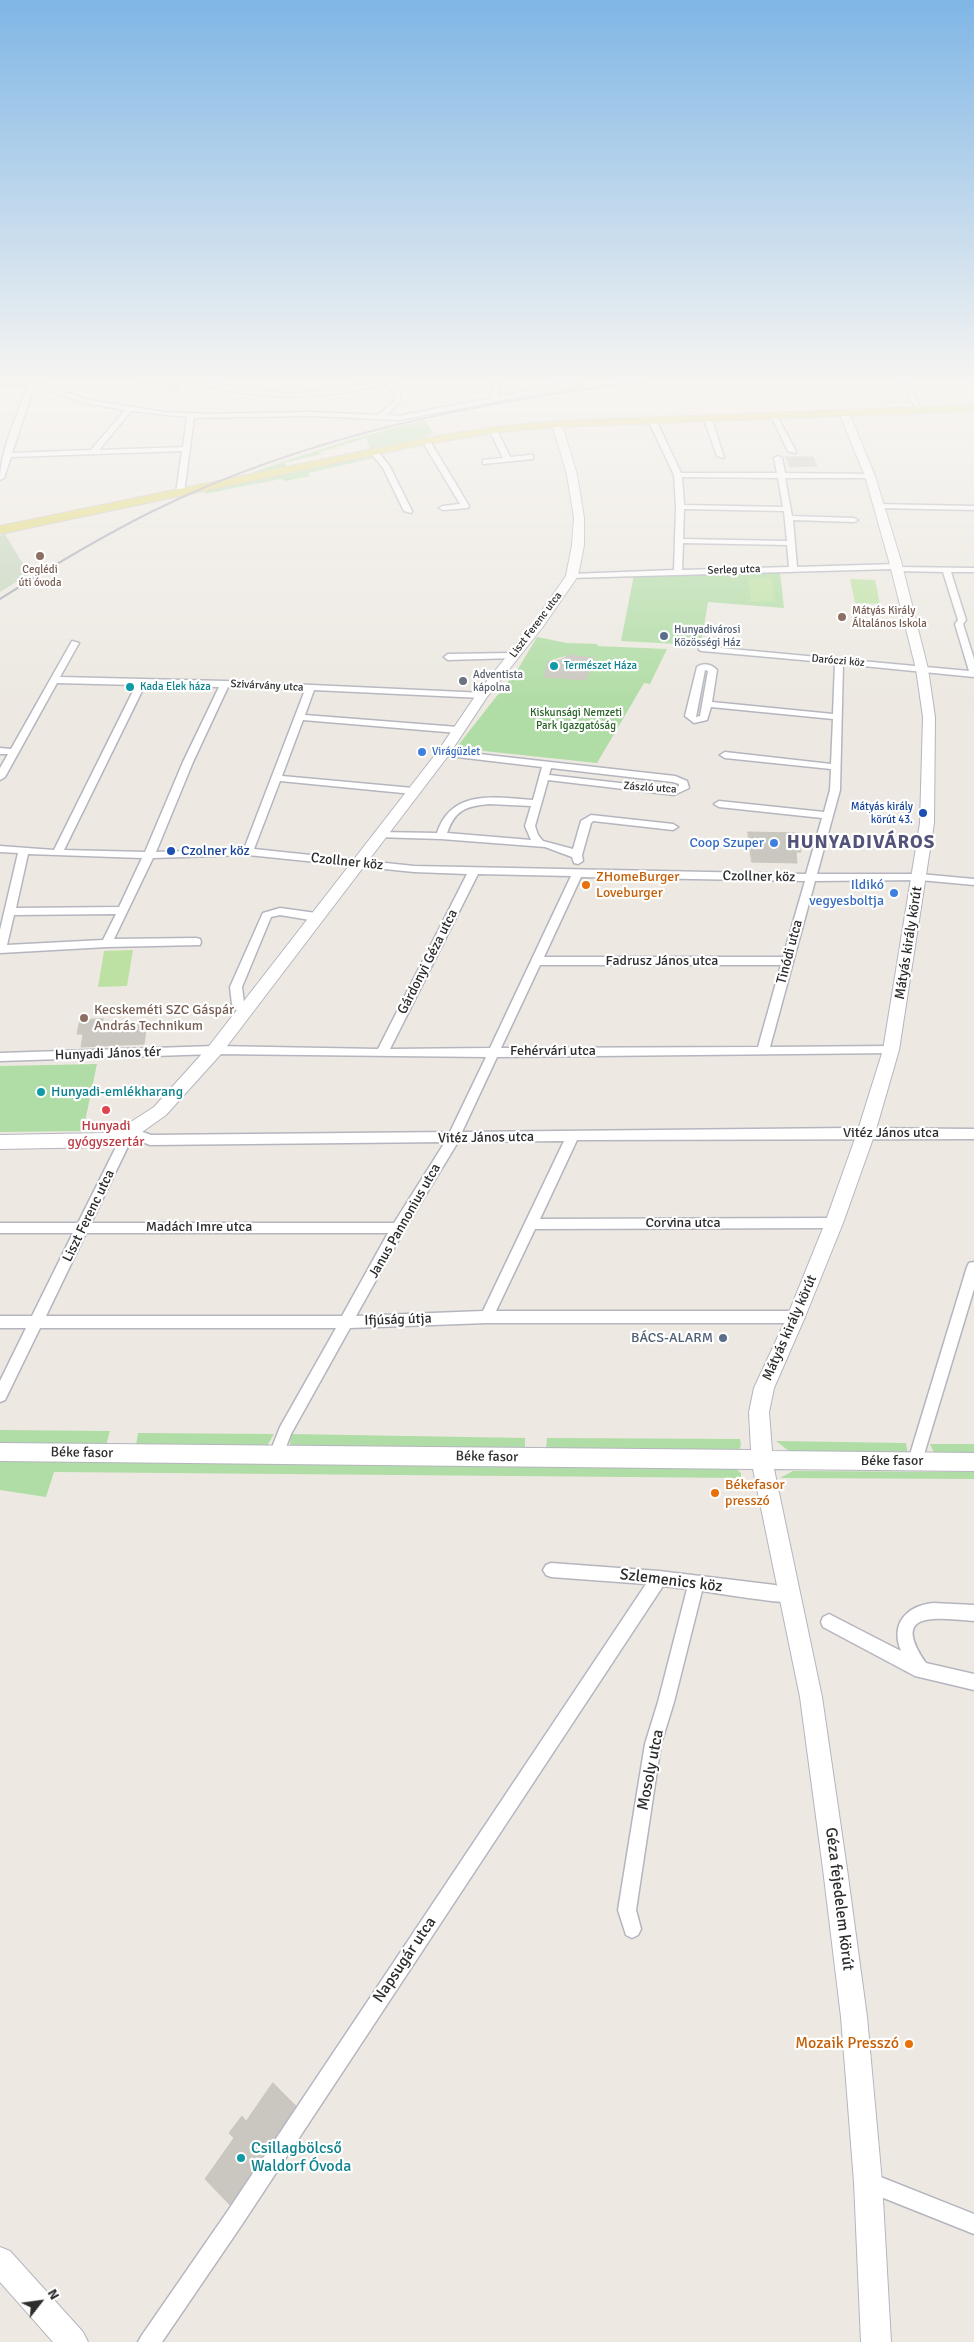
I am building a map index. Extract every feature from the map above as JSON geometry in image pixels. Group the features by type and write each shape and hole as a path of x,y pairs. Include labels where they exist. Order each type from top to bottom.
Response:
{"main road":[{"path":"0,530 202,488"}],"street":[{"path":"180,493 181,488"},
{"path":"397,488 408,511"},
{"path":"443,508 465,506 454,488"},
{"name":"Liszt Ferenc utca","path":"0,1396 129,1132 160,1111 215,1050 443,753 482,695 552,606 572,576 578,545 579,518 574,488"},
{"path":"678,572 679,488"},
{"path":"784,488 792,543 793,568"},
{"name":"Mátyás király körút","path":"762,1461 759,1412 764,1388 796,1317 834,1223 866,1133 891,1050 920,877 927,823 930,761 929,718 922,669 897,568 873,488"},
{"path":"878,506 974,508"},
{"path":"680,507 787,509"},
{"path":"789,518 854,520"},
{"path":"679,541 792,543"},
{"name":"Serleg utca","path":"572,576 793,568 974,570"},
{"path":"945,569 949,575 962,620 959,624 974,674"},
{"path":"0,777 75,643"},
{"name":"Daróczi köz","path":"702,648 974,674"},
{"path":"448,657 512,656"},
{"name":"Tinódi utca","path":"763,1050 835,790 839,661"},
{"path":"704,666 713,670 707,704 704,718 698,720 691,718 699,669 704,666"},
{"name":"Szivárvány utca","path":"53,680 225,684 482,695"},
{"path":"57,853 142,682"},
{"path":"107,943 121,910 149,855 188,762 225,684"},
{"path":"248,852 310,688"},
{"path":"707,704 838,717"},
{"path":"300,717 458,730"},
{"path":"0,751 14,752"},
{"name":"Zászló utca","path":"443,753 675,779 684,783 684,788 674,792 544,780"},
{"path":"725,754 836,767"},
{"path":"541,844 533,836 530,826 538,803 547,765"},
{"path":"277,778 413,791"},
{"path":"441,836 450,814 466,805 495,801 538,803"},
{"path":"719,804 828,816"},
{"path":"578,874 577,855 586,821 592,818 674,827"},
{"path":"379,835 441,836 541,844 562,848 577,855"},
{"name":"Czollner köz","path":"0,849 57,853 149,855 248,852 414,870 578,874 694,874 810,878 920,877 974,882"},
{"path":"24,850 1,949 107,943 196,942"},
{"name":"Gárdonyi Géza utca","path":"382,1053 474,871"},
{"name":"Janus Pannonius utca","path":"276,1455 285,1432 398,1228 452,1139 578,874"},
{"path":"9,912 121,910"},
{"path":"244,1012 238,1004 236,987 267,915 280,911 316,917"},
{"name":"Fadrusz János utca","path":"538,961 787,961"},
{"name":"Fehérvári utca","path":"215,1050 382,1053 891,1050"},
{"name":"Hunyadi János tér","path":"0,1057 215,1050"},
{"path":"0,1142 106,1140 129,1132"},
{"name":"Vitéz János utca","path":"129,1132 150,1140 452,1139 866,1133 974,1134"},
{"path":"487,1317 572,1137"},
{"name":"Corvina utca","path":"531,1224 834,1223"},
{"name":"Madách Imre utca","path":"0,1228 398,1228"},
{"path":"915,1461 974,1267"},
{"name":"Ifjúság útja","path":"0,1322 347,1322 487,1317 796,1317"},
{"name":"Béke fasor","path":"0,1452 974,1462"},
{"name":"Géza fejedelem körút","path":"762,1461 811,1696 836,1869 854,2016 868,2182 876,2342"},
{"name":"Szlemenics köz","path":"551,1570 659,1578 775,1593 790,1597"},
{"name":"Napsugár utca","path":"149,2342 245,2202 659,1578"},
{"name":"Mosoly utca","path":"632,1929 627,1910 653,1744 666,1702 696,1584"},
{"path":"921,1670 913,1660 904,1637 904,1629 913,1617 930,1611 974,1613"},
{"path":"829,1622 921,1670 974,1682"},
{"path":"868,2182 974,2224"},
{"path":"0,2261 72,2342"}],"green space":[{"path":"211,488 233,488 204,494 206,490"},
{"path":"5,534 29,574 0,592 0,536"},
{"path":"780,572 784,608 708,602 701,643 678,641 677,644 621,641 634,575"},
{"path":"748,578 772,578 775,602 751,602"},
{"path":"850,579 875,580 880,604 855,603"},
{"name":"Kiskunsági Nemzeti Park Igazgatóság","path":"537,637 567,643 598,644 597,646 667,649 650,684 644,683 597,763 456,748 518,669","holes":["569,655 594,658 586,680 544,677 548,661"]},
{"path":"133,950 127,986 98,987 104,951"},
{"path":"97,1064 83,1131 0,1132 0,1066"},
{"path":"0,1430 110,1431 106,1445 0,1444"},
{"path":"138,1433 274,1434 267,1446 136,1445"},
{"path":"291,1434 525,1438 525,1452 296,1449 290,1444"},
{"path":"547,1438 740,1439 741,1445 739,1450 731,1452 546,1450"},
{"path":"776,1441 906,1443 908,1455 790,1452"},
{"path":"930,1444 974,1444 974,1456 934,1453"},
{"path":"0,1459 736,1469 741,1473 741,1478 54,1472 46,1497 0,1490"},
{"path":"793,1471 974,1472 974,1479 780,1478"}],"building":[{"name":"Természet Háza","path":"569,655 594,658 586,680 544,677 548,661 560,660"},
{"name":"Coop Szuper","path":"748,832 798,833 801,852 796,852 797,863 752,862"},
{"path":"103,1019 103,1025 147,1023 144,1044 81,1047 83,1034 77,1034 80,1020"},
{"name":"Csillagbölcső Waldorf Óvoda","path":"273,2083 296,2106 230,2205 205,2179 234,2138 229,2133 242,2116 246,2121"}],"railway":[{"path":"0,599 112,532 202,488"}],"place":[{"name":"Ceglédi úti óvoda","path":"40,556"},
{"name":"Mátyás Király Általános Iskola","path":"842,617"},
{"name":"Hunyadivárosi Közösségi Ház","path":"664,636"},
{"name":"Természet Háza","path":"554,666"},
{"name":"Adventista kápolna","path":"463,681"},
{"name":"Kada Elek háza","path":"130,687"},
{"name":"Virágüzlet","path":"422,752"},
{"name":"Mátyás király körút 43.","path":"923,813"},
{"name":"Coop Szuper","path":"774,843"},
{"name":"Czolner köz","path":"171,851"},
{"name":"ZHomeBurger Loveburger","path":"586,885"},
{"name":"Ildikó vegyesboltja","path":"894,893"},
{"name":"Kecskeméti SZC Gáspár András Technikum","path":"84,1018"},
{"name":"Hunyadi-emlékharang","path":"41,1092"},
{"name":"Hunyadi gyógyszertár","path":"106,1110"},
{"name":"BÁCS-ALARM","path":"723,1338"},
{"name":"Békefasor presszó","path":"715,1493"},
{"name":"Mozaik Presszó","path":"909,2044"},
{"name":"Csillagbölcső Waldorf Óvoda","path":"241,2158"}],"district":[{"name":"HUNYADIVÁROS","path":"861,843"}]}
